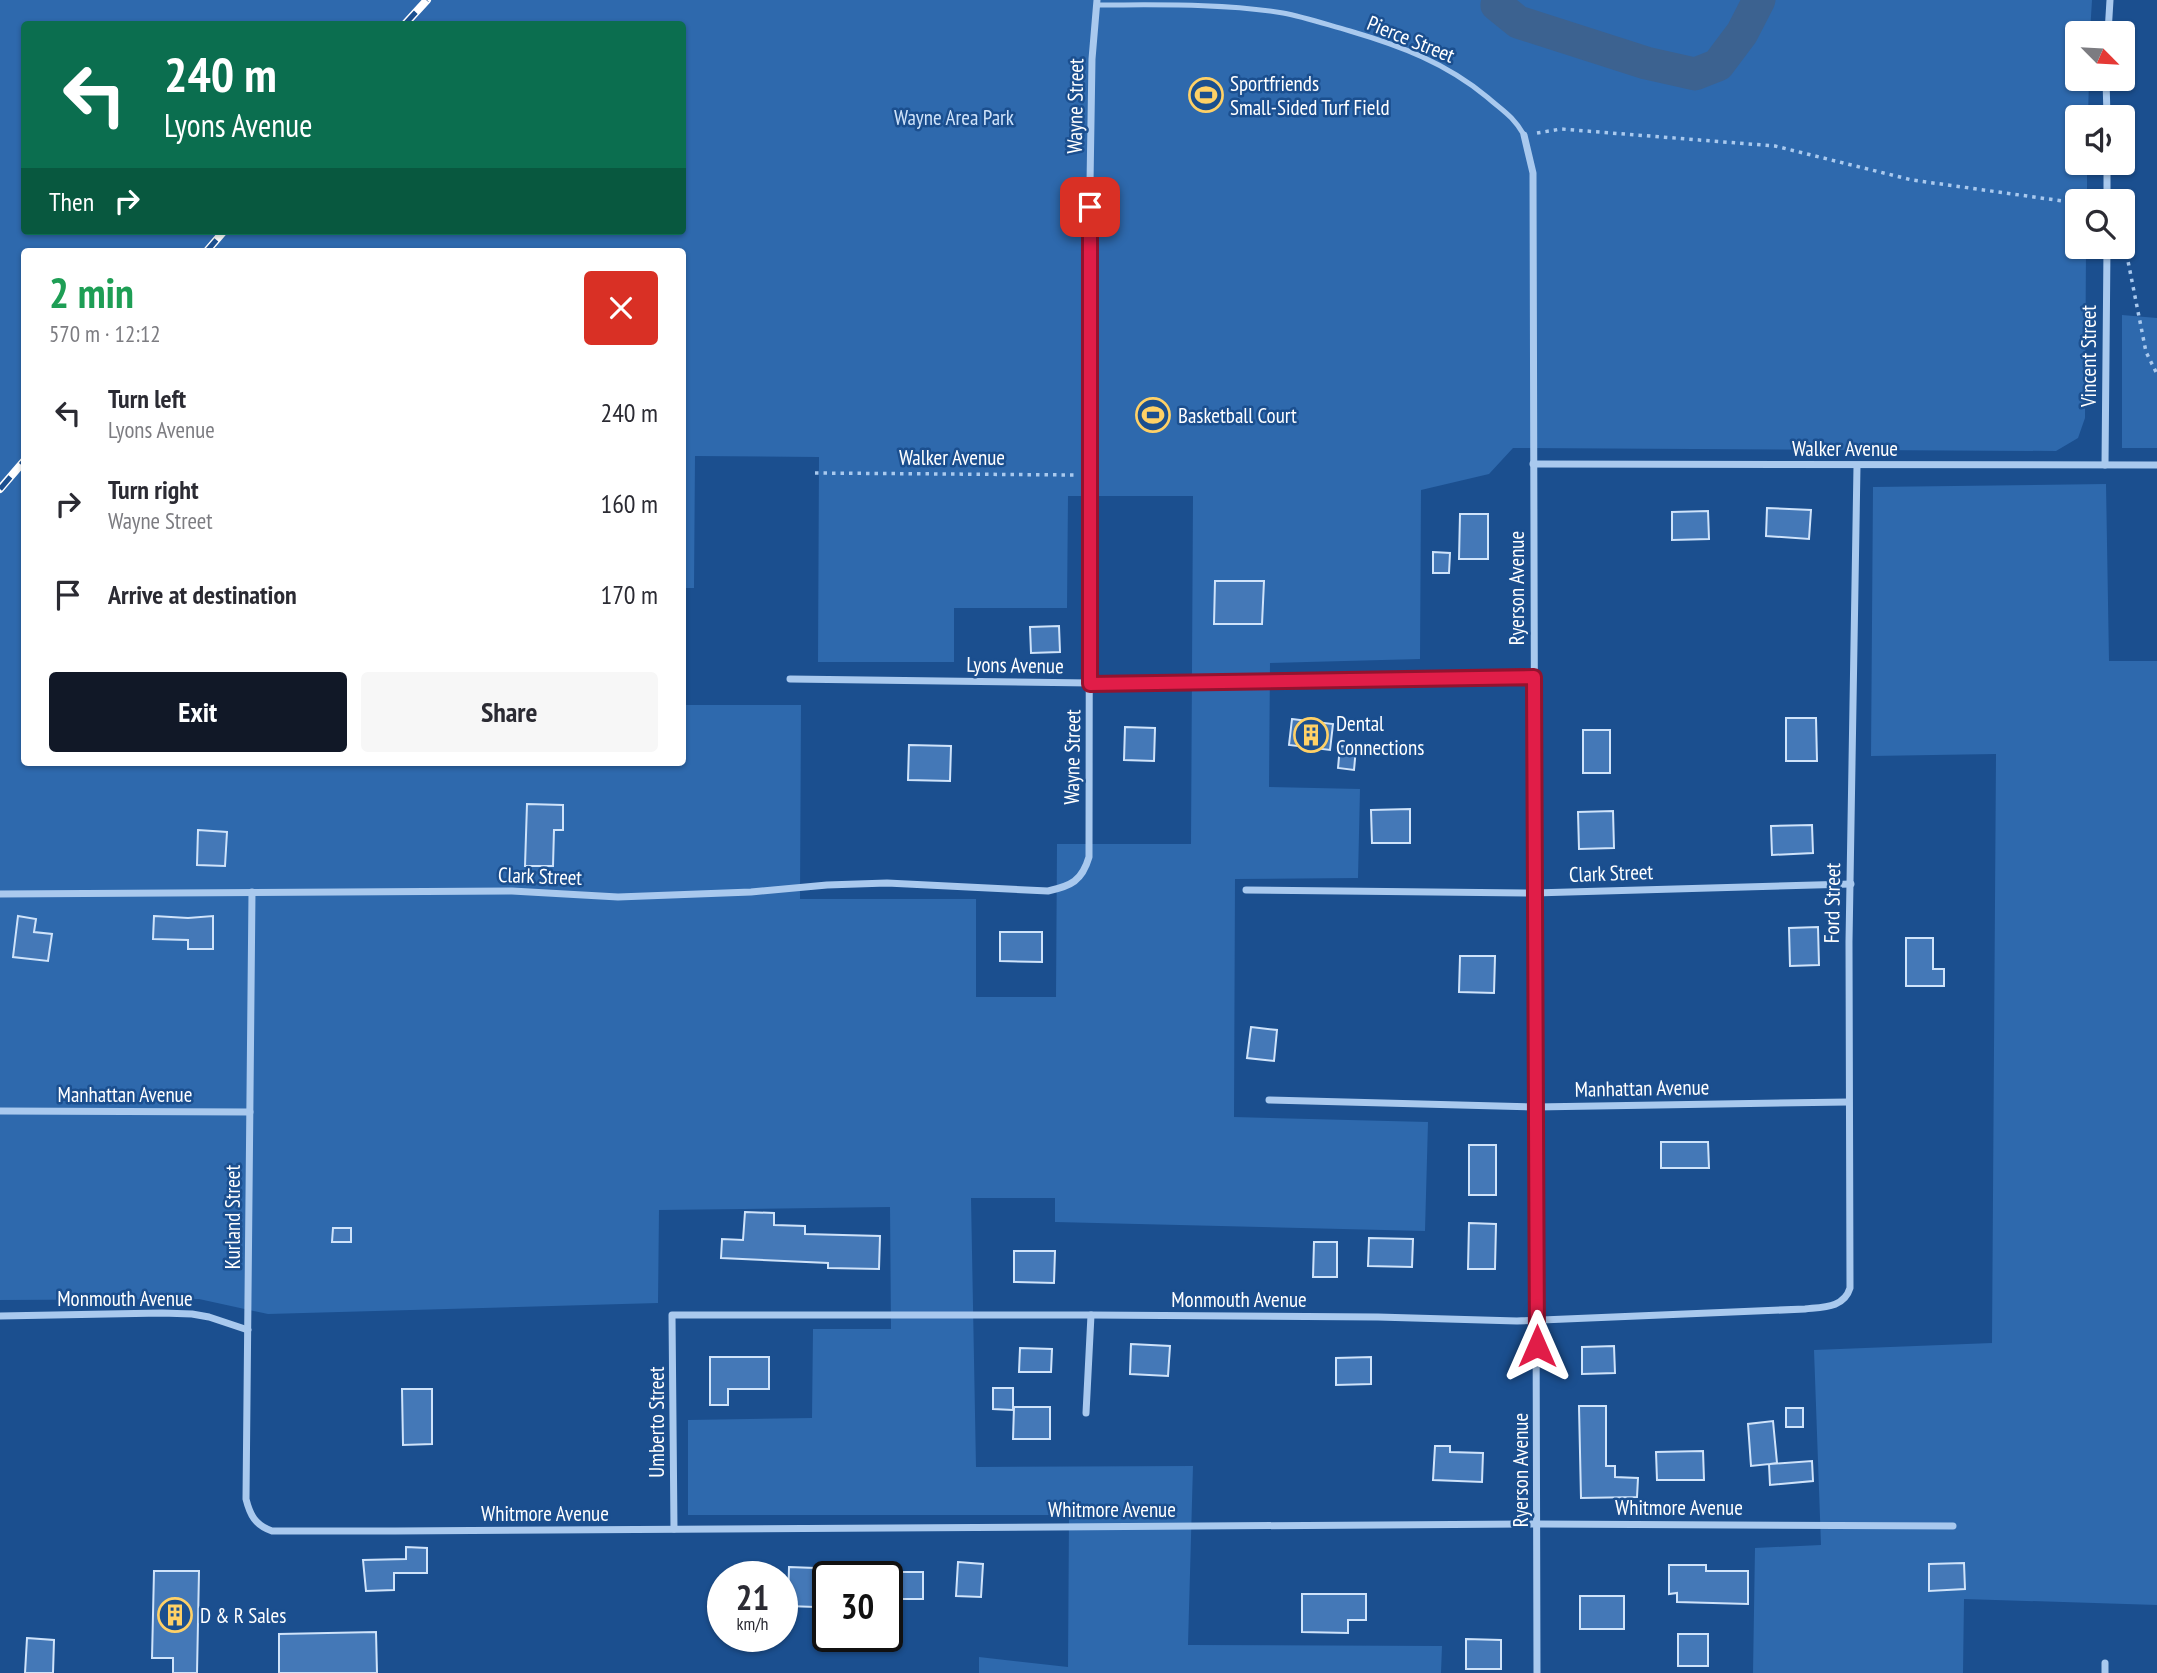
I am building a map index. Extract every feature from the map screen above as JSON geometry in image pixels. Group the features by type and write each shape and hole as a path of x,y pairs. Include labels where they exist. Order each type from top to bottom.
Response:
{"street":[{"path":"2109,21 2110,0"},
{"name":"Wayne Street","path":"1077,881 1085,870 1089,857 1091,128 1092,60 1097,3"},
{"name":"Ryerson Avenue","path":"1524,135 1534,173 1538,1673"},
{"name":"Vincent Street","path":"2105,465 2107,259"},
{"name":"Walker Avenue","path":"1534,464 2157,465"},
{"name":"Ford Street","path":"1805,1309 1841,1302 1850,1288 1848,1102 1857,466"},
{"name":"Lyons Avenue","path":"790,679 1090,684 1534,677"},
{"name":"Clark Street","path":"0,894 512,891 618,897 729,894 827,885 887,883 1048,891 1064,888 1077,881"},
{"name":"Clark Street","path":"1246,890 1534,893 1850,884"},
{"name":"Kurland Street","path":"252,892 246,1499 254,1520 262,1528 272,1531"},
{"name":"Manhattan Avenue","path":"1269,1100 1535,1107 1848,1102"},
{"name":"Manhattan Avenue","path":"0,1111 250,1112"},
{"name":"Monmouth Avenue","path":"672,1315 1091,1315 1536,1320 1805,1309"},
{"name":"Monmouth Avenue","path":"0,1316 192,1314 248,1330"},
{"name":"Umberto Street","path":"672,1315 674,1529"},
{"path":"1086,1413 1091,1315"},
{"name":"Whitmore Avenue","path":"272,1531 1537,1524 1952,1527"},
{"path":"2105,1663 2105,1673"}],"lane":[{"name":"Pierce Street","path":"1097,3 1195,5 1285,13 1377,39 1436,61 1516,121 1524,135"}],"path":[{"path":"1524,135 1560,129 1775,146 1912,180 2065,201"},
{"path":"2128,259 2146,352 2157,374"},
{"name":"Walker Avenue","path":"815,473 1089,475"}],"green space":[{"name":"Wayne Area Park","path":"0,0 2092,0 2091,21 2065,21 2065,91 2089,91 2088,105 2065,105 2065,175 2087,175 2087,189 2065,189 2065,259 2086,259 2085,418 2078,438 2056,451 1513,448 1489,474 1421,490 1420,659 1270,663 1269,787 1360,789 1358,878 1235,879 1234,1117 1428,1122 1425,1231 1055,1222 1055,1198 971,1198 976,1467 1193,1466 1188,1645 1442,1646 1441,1673 979,1673 979,1657 1068,1667 1069,1515 688,1515 688,1420 812,1418 813,1329 891,1329 890,1207 659,1210 658,1303 268,1314 199,1299 0,1300"},
{"path":"2122,315 2157,318 2157,448 2122,448"},
{"path":"2106,484 2109,661 2157,661 2157,1605 1964,1599 1963,1673 1753,1673 1755,1548 1821,1545 1814,1350 1992,1343 1996,754 1871,756 1873,487"}],"building":[{"path":"1767,508 1811,510 1809,539 1766,536"},
{"path":"1708,511 1709,539 1672,540 1672,512"},
{"path":"1460,514 1488,514 1488,559 1459,559"},
{"path":"1433,552 1450,553 1449,573 1433,573"},
{"path":"1215,581 1264,581 1262,624 1214,624"},
{"path":"1059,626 1060,652 1031,653 1030,627"},
{"path":"1786,718 1816,718 1817,761 1786,761"},
{"name":"Dental Connections","path":"1292,719 1333,724 1330,750 1289,745"},
{"path":"1125,727 1155,728 1154,761 1124,760"},
{"path":"1583,730 1610,730 1610,773 1583,773"},
{"path":"909,745 951,746 950,781 908,780"},
{"path":"1340,746 1356,748 1354,770 1338,768"},
{"path":"527,804 563,805 563,830 554,830 553,866 525,866"},
{"path":"1410,809 1410,843 1372,843 1371,810"},
{"path":"1613,811 1614,848 1579,849 1578,812"},
{"path":"1812,825 1813,853 1772,855 1771,826"},
{"path":"198,830 227,832 225,866 197,865"},
{"path":"18,916 36,919 34,932 52,934 48,961 13,957"},
{"path":"154,916 213,916 213,949 188,949 188,940 153,939"},
{"path":"1818,927 1819,965 1790,966 1789,928"},
{"path":"1000,932 1042,932 1042,962 1000,961"},
{"path":"1906,938 1933,938 1933,969 1944,969 1944,986 1906,986"},
{"path":"1460,956 1495,956 1494,993 1459,992"},
{"path":"1251,1027 1277,1030 1274,1061 1247,1058"},
{"path":"1661,1142 1708,1142 1709,1168 1661,1168"},
{"path":"1469,1145 1496,1145 1496,1195 1469,1195"},
{"path":"745,1212 774,1213 774,1225 805,1226 805,1234 880,1236 879,1269 828,1268 828,1263 721,1258 722,1239 743,1240"},
{"path":"1469,1223 1496,1224 1495,1269 1468,1269"},
{"path":"333,1228 351,1228 351,1242 332,1242"},
{"path":"1369,1238 1413,1239 1412,1267 1368,1266"},
{"path":"1314,1242 1337,1242 1337,1277 1313,1277"},
{"path":"1014,1251 1055,1251 1054,1283 1014,1282"},
{"path":"1131,1344 1170,1346 1168,1376 1130,1374"},
{"path":"1614,1346 1615,1373 1582,1374 1582,1347"},
{"path":"1020,1348 1052,1349 1051,1372 1019,1372"},
{"path":"710,1357 769,1357 769,1389 728,1389 728,1405 710,1405"},
{"path":"1371,1357 1371,1384 1336,1385 1336,1358"},
{"path":"993,1388 1013,1388 1013,1410 993,1409"},
{"path":"402,1389 432,1389 432,1444 403,1445"},
{"path":"1579,1406 1606,1406 1606,1466 1615,1466 1615,1477 1638,1478 1637,1497 1581,1498"},
{"path":"1014,1407 1050,1407 1050,1439 1013,1439"},
{"path":"1786,1408 1803,1408 1803,1427 1786,1427"},
{"path":"1773,1421 1777,1463 1770,1464 1812,1461 1813,1481 1770,1485 1769,1464 1751,1466 1748,1424"},
{"path":"1435,1446 1450,1446 1450,1452 1483,1453 1482,1482 1433,1480"},
{"path":"1703,1451 1704,1480 1657,1480 1656,1452"},
{"path":"406,1547 427,1548 427,1573 394,1573 394,1590 366,1591 363,1560 406,1559"},
{"path":"958,1562 983,1564 981,1597 956,1596"},
{"path":"1964,1563 1965,1589 1929,1591 1929,1564"},
{"path":"1669,1565 1706,1565 1706,1571 1748,1571 1748,1604 1677,1602 1677,1593 1669,1594"},
{"path":"798,1567 812,1568 812,1607 798,1606"},
{"name":"D & R Sales","path":"154,1571 199,1571 197,1673 173,1673 173,1658 152,1658"},
{"path":"903,1572 923,1572 923,1599 903,1599"},
{"path":"1302,1594 1366,1594 1366,1620 1348,1620 1348,1633 1302,1632"},
{"path":"1580,1596 1624,1596 1624,1629 1580,1629"},
{"path":"376,1632 377,1673 279,1673 279,1634"},
{"path":"1678,1634 1708,1634 1708,1666 1678,1666"},
{"path":"27,1638 54,1640 53,1673 25,1673"},
{"path":"1466,1639 1501,1640 1501,1669 1466,1669"}],"waterway":[{"path":"1498,0 1497,5 1518,22 1646,63 1695,74 1718,65 1742,33 1759,0"}],"railway":[{"path":"408,21 427,0"},
{"path":"209,248 221,235"},
{"path":"0,489 21,464"}],"place":[{"name":"Sportfriends Small-Sided Turf Field","path":"1206,95"},
{"name":"Basketball Court","path":"1153,415"},
{"name":"Dental Connections","path":"1311,735"},
{"name":"D & R Sales","path":"175,1615"}],"route":[{"path":"1090,207 1090,684 1534,677 1537,1346"}]}
